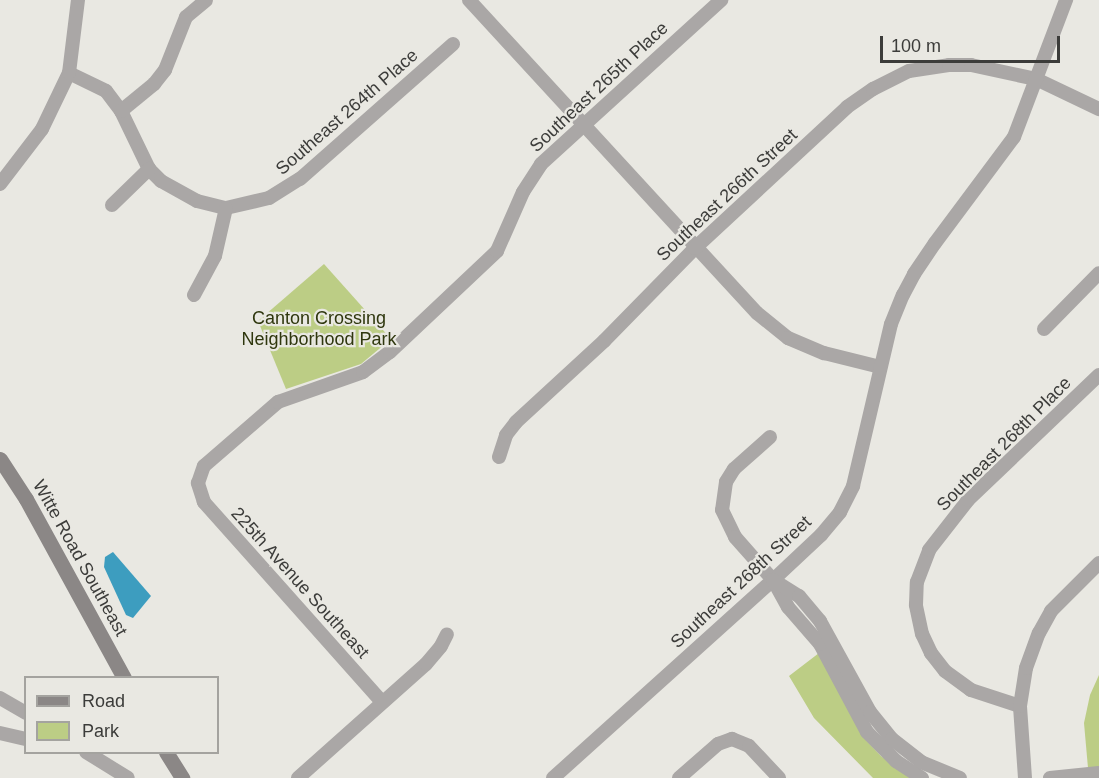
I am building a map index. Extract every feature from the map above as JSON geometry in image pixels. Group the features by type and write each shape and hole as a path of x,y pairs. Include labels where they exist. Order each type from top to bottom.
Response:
{"street":[{"path":"0,184 42,129 69,73 78,0"},
{"path":"121,111 160,77 165,70 182,24 206,0"},
{"name":"Southeast 265th Place","path":"198,483 204,466 268,409 293,396 341,381 376,365 474,275 497,251 531,177 541,164 721,0"},
{"name":"Southeast 268th Street","path":"553,778 773,580 821,535 840,512 853,486 891,324 914,274 1014,137 1066,0"},
{"path":"471,1 756,313 788,338 824,353 880,367"},
{"name":"Southeast 264th Place","path":"226,208 269,198 300,179 453,44"},
{"name":"Southeast 266th Street","path":"500,457 506,435 516,422 604,341 695,248 853,102 892,79 926,68 960,64 1036,79 1099,109"},
{"path":"69,73 102,88 121,111 149,169 174,190 205,204 226,208 215,256 194,295"},
{"path":"112,206 149,169"},
{"path":"1044,329 1099,273"},
{"name":"Southeast 268th Place","path":"1020,706 985,696 957,681 931,653 922,633 916,605 919,572 929,550 968,500 1099,375"},
{"path":"770,437 734,469 726,482 722,510 735,537 773,580 788,608 820,644 867,732 896,761 922,778"},
{"name":"Witte Road Southeast","path":"0,459 26,499 123,676"},
{"name":"225th Avenue Southeast","path":"198,483 204,502 382,702"},
{"path":"1025,778 1020,706 1026,668 1039,633 1052,611 1099,563"},
{"path":"773,580 799,596 826,629 870,712 892,739 921,762 960,778"},
{"path":"298,778 426,664 441,646 447,633"},
{"path":"0,698 24,712"},
{"path":"0,734 24,739"},
{"path":"679,778 718,744 732,739 749,746 779,778"},
{"path":"88,754 128,778"},
{"path":"167,754 182,778"},
{"path":"1050,778 1099,773"}],"green space":[{"name":"Canton Crossing Neighborhood Park","path":"324,264 391,339 361,364 286,389 258,321"},
{"path":"819,653 862,736 881,756 910,778 873,778 814,718 789,676"},
{"path":"1099,675 1099,768 1088,768 1084,723 1090,695"}],"water":[{"path":"113,552 151,596 133,618 126,615 104,567 105,557"}]}
